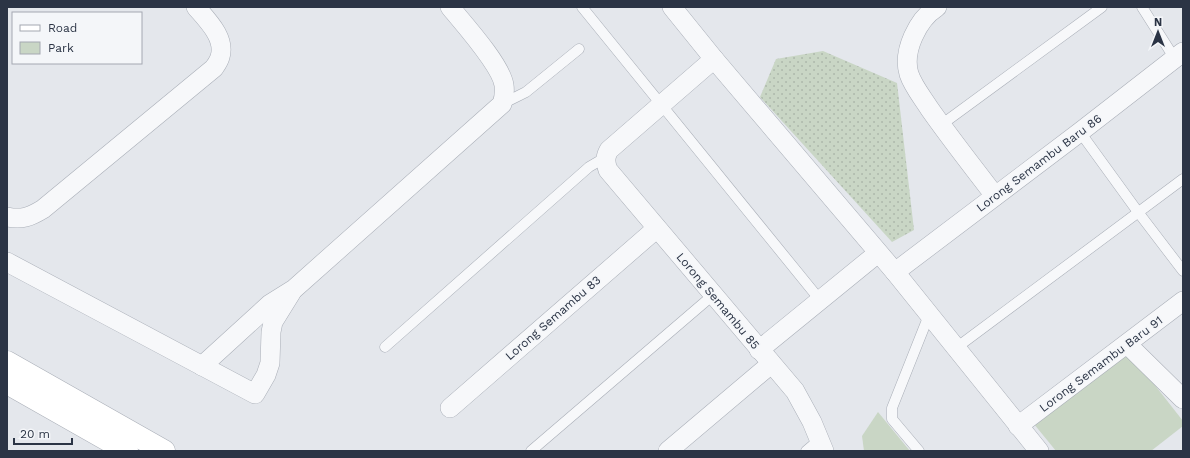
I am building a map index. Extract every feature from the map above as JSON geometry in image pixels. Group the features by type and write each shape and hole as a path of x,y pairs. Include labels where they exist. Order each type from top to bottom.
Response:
{"main road":[{"path":"7,362 164,451"},
{"path":"7,383 127,451"}],"street":[{"path":"7,217 30,217 43,209 214,68 221,57 221,45 216,33 196,7"},
{"path":"202,366 270,304 294,289 502,104 505,95 501,76 489,56 450,7"},
{"path":"672,7 714,59 895,272 1039,451"},
{"path":"937,7 918,27 910,44 908,58 909,73 916,88 941,125 995,196"},
{"name":"Lorong Semambu Baru 86","path":"895,272 1179,55"},
{"path":"606,157 609,150 714,59"},
{"name":"Lorong Semambu 85","path":"606,157 605,164 608,170 795,391 812,422 816,447"},
{"name":"Lorong Semambu 83","path":"450,408 656,228"},
{"path":"759,350 878,253"},
{"path":"7,262 255,394 266,375 270,363 270,332 273,322 294,289"},
{"name":"Lorong Semambu Baru 91","path":"1018,426 1183,301"},
{"path":"1127,344 1183,399"},
{"path":"668,451 771,364"}],"lane":[{"path":"582,7 820,300"},
{"path":"941,125 1102,7"},
{"path":"1142,7 1179,55"},
{"path":"502,104 526,92 579,49"},
{"path":"1080,132 1183,271"},
{"path":"386,346 589,167 606,157"},
{"path":"956,348 1183,179"},
{"path":"531,451 713,295"},
{"path":"919,451 892,419 892,408 929,315"}],"green space":[{"path":"823,51 897,83 914,230 892,242 760,97 776,59"},
{"path":"1128,351 1183,421 1183,426 1151,451 1056,451 1034,424"},
{"path":"878,412 910,451 864,451 862,436"}]}
